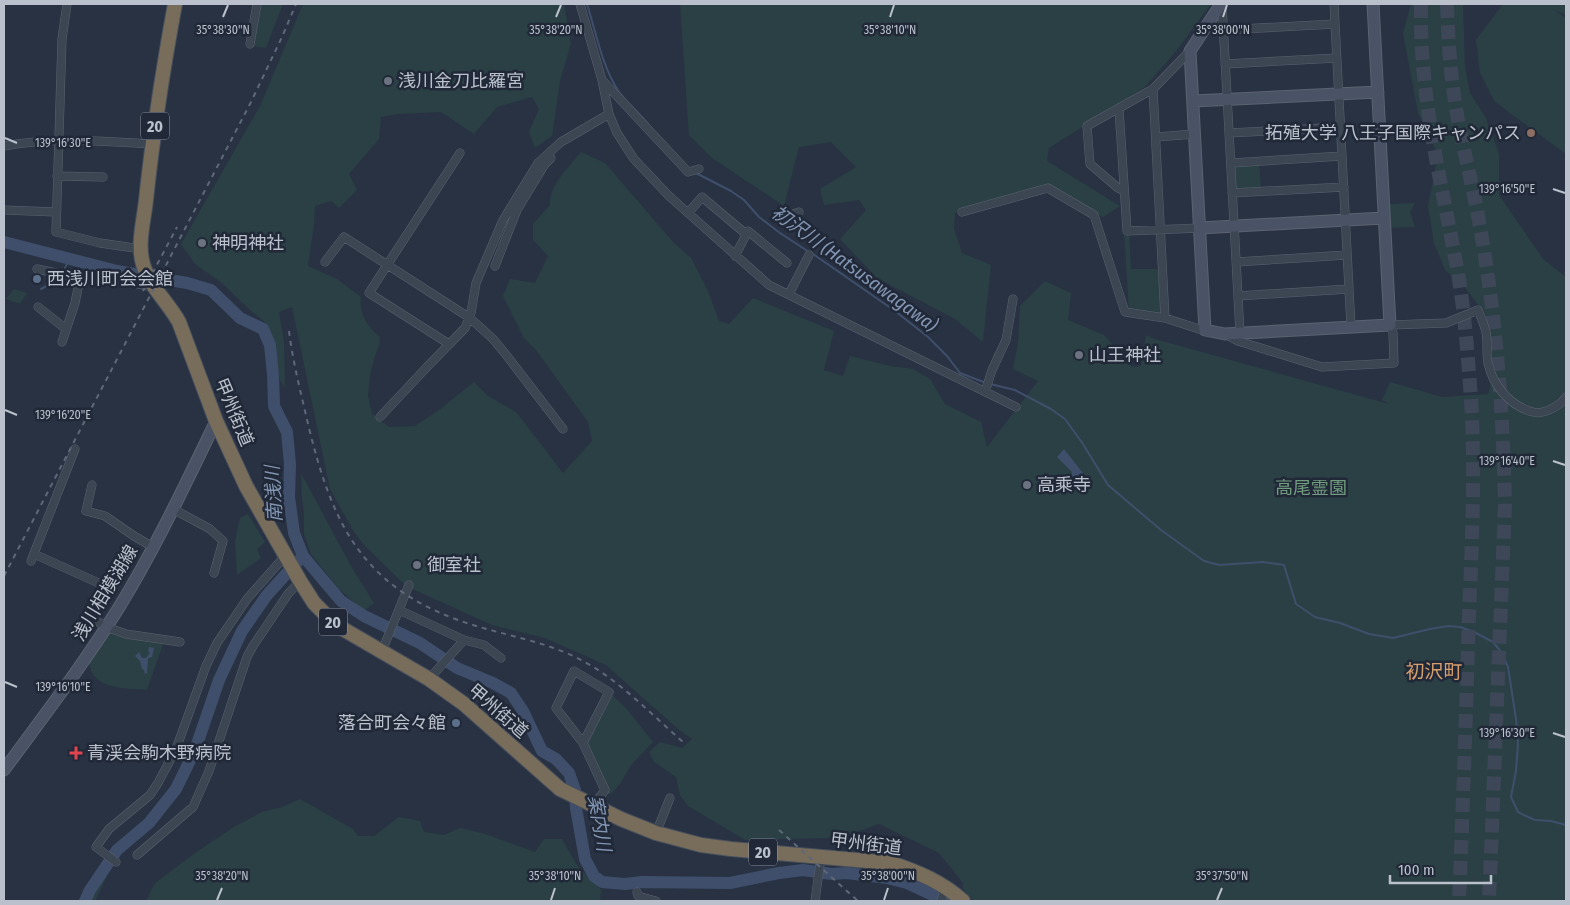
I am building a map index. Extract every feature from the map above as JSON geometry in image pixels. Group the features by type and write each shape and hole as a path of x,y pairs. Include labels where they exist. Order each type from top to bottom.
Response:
{"highway":[{"name":"甲州街道","path":"175,4 152,144 141,249 143,265 155,288 172,308 179,322 216,421 246,486 286,558 314,603 343,629 385,645 464,704 535,768 566,793 588,804 656,833 701,844 821,860 892,863 912,870 963,901"}],"street":[{"path":"67,4 62,39 57,141 56,232 141,249"},
{"path":"250,44 256,4"},
{"path":"580,4 616,134 634,159 669,196 769,285 987,385 1016,407"},
{"path":"1222,4 1240,333"},
{"path":"1124,191 1090,164 1087,126 1153,89 1190,51 1222,4"},
{"path":"1334,4 1351,328"},
{"path":"1225,334 1238,341 1322,367 1394,363 1393,333 1390,325 1373,4"},
{"path":"1223,30 1335,24"},
{"path":"1190,51 1205,330"},
{"path":"1225,64 1337,58"},
{"path":"602,80 688,172 699,169"},
{"path":"1153,89 1165,318"},
{"path":"1193,102 1378,92"},
{"path":"1119,109 1127,231 1384,218"},
{"path":"380,417 465,328 470,318 476,283 503,220 538,163 561,142 609,114"},
{"path":"1229,133 1340,127"},
{"path":"1156,137 1195,134"},
{"path":"495,266 515,215 545,164 574,135"},
{"path":"4,146 29,142 57,141 152,144"},
{"path":"449,344 369,292 460,153"},
{"path":"1231,163 1342,156"},
{"path":"57,176 103,177"},
{"path":"1232,193 1344,187"},
{"path":"962,212 1048,188 1094,215 1125,312 1165,318 1199,329 1225,334 1446,323 1478,310 1486,333 1488,362 1494,382 1508,398 1521,408 1538,414 1552,408 1566,397"},
{"path":"688,213 702,197 746,234"},
{"path":"4,210 56,212"},
{"path":"782,220 799,212"},
{"path":"735,256 748,231 787,263"},
{"path":"325,262 344,237 470,318 508,356 564,429"},
{"path":"790,294 809,255"},
{"path":"1236,262 1347,255"},
{"path":"37,269 80,278 103,277 155,288"},
{"path":"62,342 75,303 80,278"},
{"path":"1238,296 1349,289"},
{"path":"987,385 1006,340 1013,299"},
{"path":"38,307 66,329"},
{"name":"浅川相模湖線","path":"4,770 44,717 106,627 153,547 216,421"},
{"path":"76,448 33,558 103,585 91,617 106,627 133,636 180,642"},
{"path":"92,485 86,512 105,516 153,547"},
{"path":"173,509 210,529 223,541 214,573"},
{"path":"116,862 96,848 109,829 150,795 176,750 206,666 217,643 247,599 286,558"},
{"path":"137,855 193,807 209,771 247,658 253,646 299,579"},
{"path":"385,645 408,585"},
{"path":"399,610 464,640 484,645 501,658"},
{"path":"429,679 464,640"},
{"path":"583,743 609,692 574,671 556,708 583,743 606,790 588,804"},
{"path":"656,833 670,798"},
{"path":"815,901 821,860"},
{"path":"941,901 945,890"},
{"path":"638,897 656,901"}],"green space":[{"path":"261,4 283,4 266,48 253,46"},
{"name":"高尾霊園","path":"303,4 564,4 571,44 560,81 552,136 535,148 529,132 539,109 532,97 497,107 474,134 441,112 398,114 381,117 379,139 349,174 357,190 339,208 331,201 315,206 308,266 337,279 361,297 361,309 365,320 380,337 370,375 368,396 372,414 389,427 415,426 439,410 474,382 488,396 516,412 563,473 592,441 588,422 536,350 524,338 503,296 510,279 535,283 548,256 533,240 533,224 550,205 556,183 581,152 605,163 673,242 691,258 708,291 719,321 729,324 753,298 834,331 824,370 843,376 850,356 890,366 913,369 930,379 945,404 981,422 987,447 1038,381 1013,369 1018,343 1020,306 1045,281 1071,293 1068,320 1104,335 1132,367 1141,366 1146,335 1389,404 1382,400 1390,382 1442,397 1488,394 1493,377 1489,319 1463,285 1445,270 1434,243 1428,206 1438,155 1418,113 1403,33 1411,4 1463,4 1465,67 1470,93 1486,118 1499,154 1499,195 1543,259 1566,277 1566,901 973,901 963,889 963,883 939,853 879,824 854,833 827,838 745,840 688,806 680,795 676,777 654,762 649,752 660,742 682,748 692,739 678,729 606,665 545,638 492,625 406,586 365,546 354,532 330,489 292,307 279,312 284,342 285,388 280,380 275,350 264,321 222,283 195,264 181,244 260,106"},
{"path":"680,4 1211,4 1176,51 1145,87 1049,148 1047,161 1120,206 1103,217 1048,186 955,213 954,229 962,253 991,265 983,342 955,319 877,278 840,239 866,210 859,200 824,205 820,189 856,167 831,142 799,147 784,206 712,158 689,135"},
{"path":"1503,4 1566,4 1566,15 1554,10 1566,18 1566,154 1495,102 1480,73 1476,40"},
{"path":"1259,162 1261,187 1236,189 1234,164"},
{"path":"1415,203 1410,212 1415,227 1391,228 1389,204"},
{"path":"1124,231 1129,231 1131,269 1163,269 1165,318 1129,312"},
{"path":"14,289 27,293 20,304 6,299"},
{"path":"301,473 352,568 374,603 364,611 339,589 311,554 304,534"},
{"path":"248,514 265,542 257,549 261,558 237,575 235,541 240,518"},
{"path":"108,630 132,638 163,644 147,690 110,686 97,679 93,674 89,659"},
{"path":"609,692 625,707 653,742 631,765 620,784 611,794 603,794 583,743"},
{"path":"300,799 353,829 358,836 374,836 399,817 420,821 424,832 444,835 460,828 485,834 535,852 544,839 562,839 576,864 601,890 600,901 146,901 155,883 234,827 262,812 282,807"},
{"path":"95,876 107,876 95,901 78,901"}],"water":[{"path":"1064,449 1089,481 1084,486 1071,476 1072,472 1057,457"},
{"path":"149,647 154,648 152,657 148,658 147,673 145,674 140,661 135,656 139,652 142,658 146,658 150,653 148,651"}],"waterway":[{"name":"初沢川 (Hatsusawagawa)","path":"587,4 604,61 613,82 622,96 648,124"},
{"name":"初沢川 (Hatsusawagawa)","path":"694,172 731,191 744,200 759,217 809,252"},
{"name":"案内川","path":"4,242 117,271 187,283 211,290 240,318 263,329 270,345 274,406 287,432 290,464 289,497 294,533 303,556 341,601 364,616 420,643 457,668 493,683 511,693 523,711 542,751 556,759 569,773 575,790 576,808 585,859 594,876 602,882 625,884 642,882 730,883 803,870 887,878 907,883 943,901"},
{"name":"初沢川 (Hatsusawagawa)","path":"813,254 895,311 928,337 947,356 960,373 986,383"},
{"path":"64,271 69,258"},
{"path":"41,289 62,276"},
{"name":"初沢川 (Hatsusawagawa)","path":"990,384 1015,390 1051,409 1065,419 1108,485 1161,530 1204,561 1219,565 1263,562 1284,565 1296,604 1315,617 1340,623 1369,634 1393,638 1448,626 1460,627 1493,642 1502,653 1508,667 1516,719 1518,744 1516,771 1511,797 1518,812 1535,820 1551,821 1566,825"},
{"name":"南浅川","path":"85,901 90,890 117,850 149,823 176,789 195,750 219,680 242,631 267,595 298,561"}],"tunnel":[{"path":"1421,4 1421,38 1427,104 1462,297 1472,414 1472,529 1459,901"},
{"path":"1447,4 1455,102 1479,221 1490,292 1498,362 1502,433 1505,504 1489,901"}],"railway":[{"path":"4,576 251,102 296,4"},
{"path":"143,291 177,227"},
{"path":"289,331 308,424 327,490 339,518 354,544 373,567 396,588 424,605 458,620 538,643 583,661 610,678 683,742"},
{"path":"779,830 858,901"}],"place":[{"name":"浅川金刀比羅宮","path":"388,81"},
{"name":"拓殖大学 八王子国際キャンパス","path":"1531,133"},
{"name":"神明神社","path":"202,243"},
{"name":"西浅川町会会館","path":"37,279"},
{"name":"山王神社","path":"1079,355"},
{"name":"高乘寺","path":"1027,485"},
{"name":"御室社","path":"417,565"},
{"name":"落合町会々館","path":"456,723"},
{"name":"青渓会駒木野病院","path":"76,753"}],"district":[{"name":"初沢町","path":"1434,671"}]}
